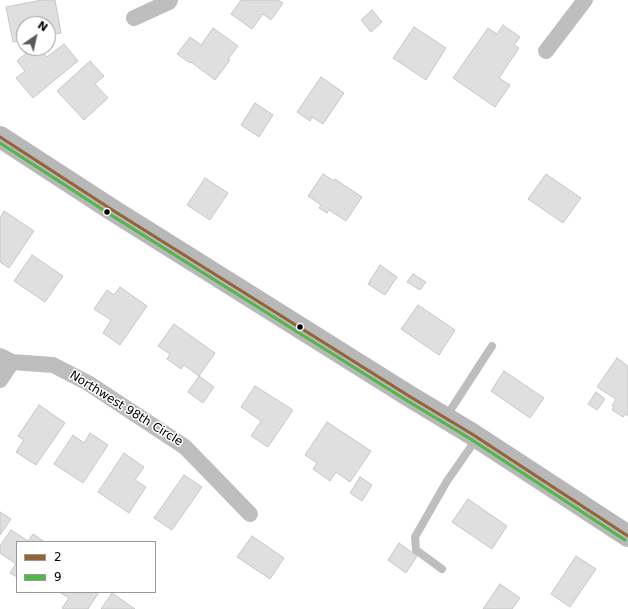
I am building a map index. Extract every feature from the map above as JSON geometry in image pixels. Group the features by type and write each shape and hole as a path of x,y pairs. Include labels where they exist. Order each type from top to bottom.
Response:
{"main road":[{"path":"0,137 114,212 409,396 478,437 628,536"}],"street":[{"path":"134,18 169,2 170,0"},
{"path":"546,51 585,0"},
{"path":"0,380 6,359"},
{"name":"Northwest 98th Circle","path":"6,359 53,365 88,383 185,447 250,514"}],"lane":[{"path":"445,418 492,346"},
{"path":"442,569 416,550 415,537 448,481 478,437"}],"building":[{"path":"42,0 55,0 61,33 56,34 56,16 16,16 16,41 13,42 6,7"},
{"path":"241,0 278,0 283,3 271,20 263,14 252,29 231,14"},
{"path":"372,10 382,22 371,32 361,20"},
{"path":"503,25 520,37 514,45 519,48 499,78 510,85 495,107 453,78 488,28 497,34"},
{"path":"414,27 446,48 426,80 393,58"},
{"path":"213,28 238,46 228,59 230,60 215,80 191,62 190,63 177,54 190,37 201,45"},
{"path":"64,44 78,61 33,98 16,78 25,71 17,61 23,56 56,56 56,50"},
{"path":"90,61 104,76 95,84 108,98 84,120 57,91"},
{"path":"321,77 344,93 323,124 312,117 310,121 297,112"},
{"path":"255,103 273,115 259,137 241,125"},
{"path":"323,174 334,181 335,179 362,197 346,221 329,210 327,213 319,208 321,205 308,196"},
{"path":"546,174 581,198 563,223 528,199"},
{"path":"205,178 228,193 210,220 187,205"},
{"path":"4,211 34,231 9,268 0,262 0,218"},
{"path":"32,255 63,276 45,302 14,281"},
{"path":"380,265 397,277 385,295 368,284"},
{"path":"413,274 426,282 420,290 407,282"},
{"path":"120,287 147,306 120,345 103,333 111,320 94,309 107,290 114,295"},
{"path":"418,305 455,330 439,355 401,329"},
{"path":"174,324 215,353 199,376 184,365 181,369 167,359 170,354 158,346"},
{"path":"617,358 628,366 628,416 625,414 623,417 612,410 614,407 612,406 616,399 597,387"},
{"path":"504,371 544,398 530,418 491,391"},
{"path":"199,376 214,387 203,403 188,392"},
{"path":"255,386 293,410 268,447 251,436 261,421 241,407"},
{"path":"596,392 605,399 597,410 588,404"},
{"path":"39,405 65,423 36,465 16,452 24,440 18,436"},
{"path":"327,422 371,451 350,482 336,472 330,481 313,469 317,463 305,455"},
{"path":"90,433 108,445 83,483 54,464 73,435 84,443"},
{"path":"124,453 144,467 135,480 146,487 129,513 98,492"},
{"path":"184,475 202,487 172,530 154,518"},
{"path":"360,477 372,485 362,501 350,493"},
{"path":"468,499 507,526 492,549 452,522"},
{"path":"0,512 11,519 0,535"},
{"path":"11,530 28,541 16,541 16,564 0,553 0,546"},
{"path":"33,534 44,541 28,541"},
{"path":"252,536 284,558 270,579 237,557"},
{"path":"399,543 417,556 406,573 388,560"},
{"path":"576,556 596,569 570,607 551,594"},
{"path":"16,564 16,576 10,573"},
{"path":"500,584 520,598 512,609 483,609"},
{"path":"61,593 98,593 88,609 62,608 69,598"},
{"path":"112,593 135,609 101,609"}],"transit line":[{"name":"2","path":"0,137 114,211 472,434 628,536"},
{"name":"9","path":"0,143 111,215 469,438 625,540"}]}
